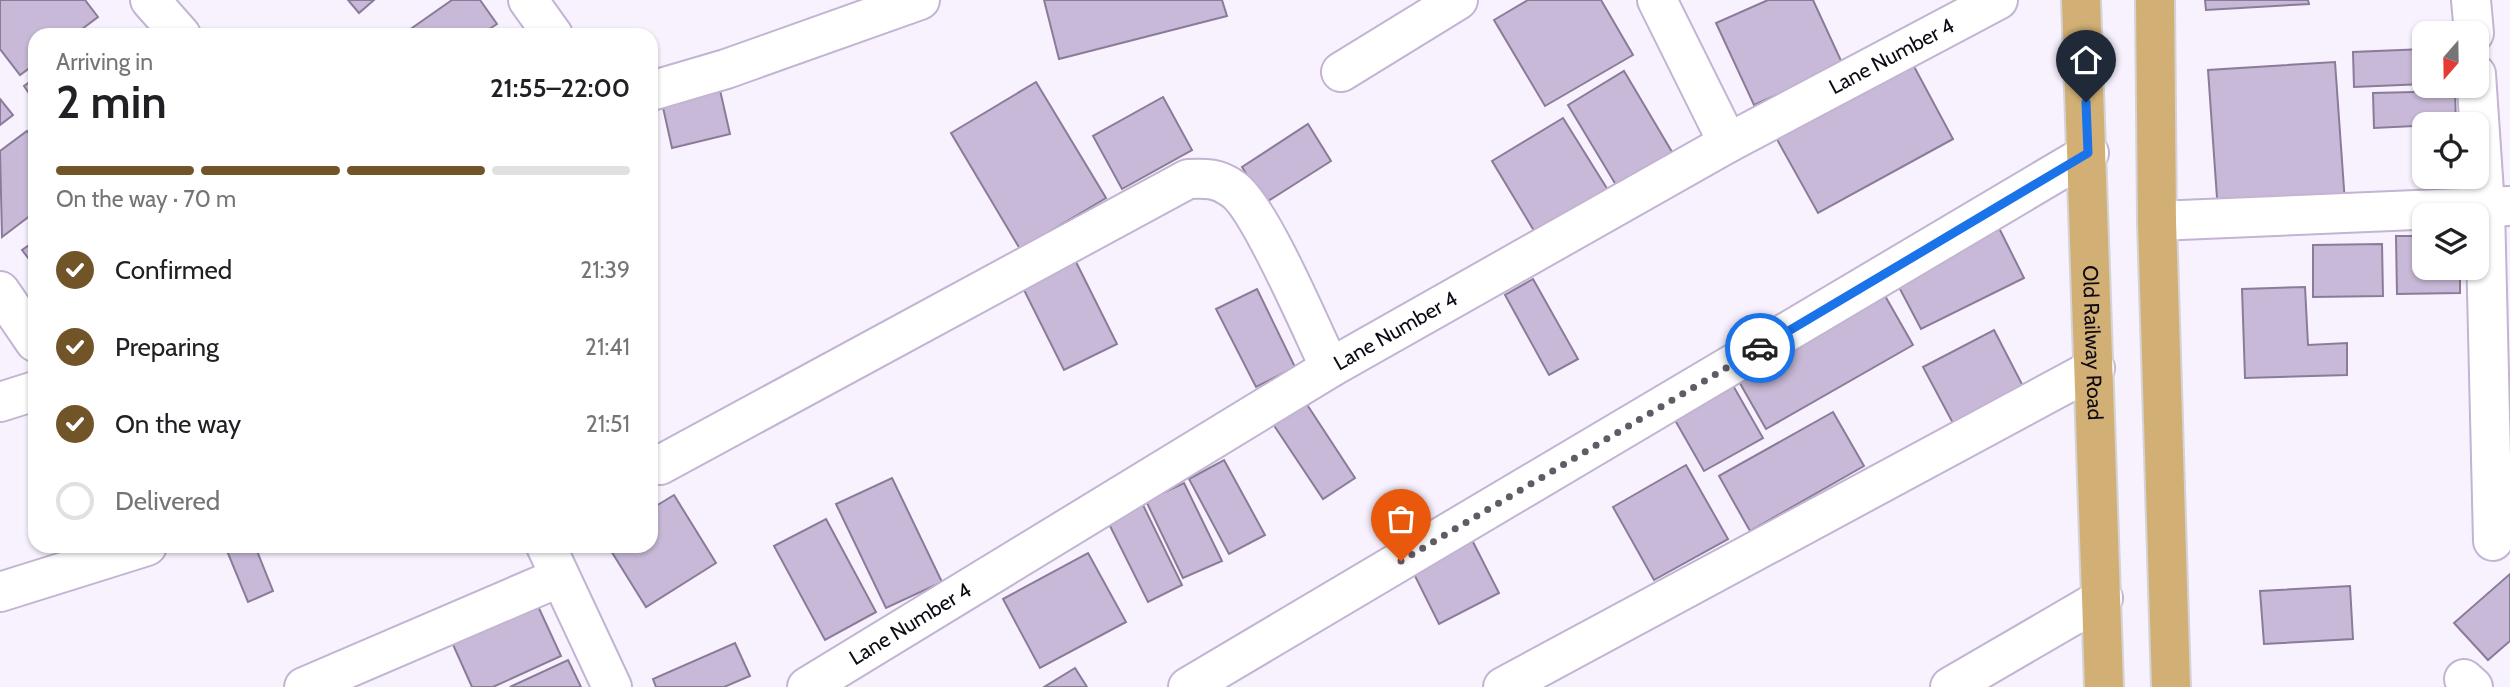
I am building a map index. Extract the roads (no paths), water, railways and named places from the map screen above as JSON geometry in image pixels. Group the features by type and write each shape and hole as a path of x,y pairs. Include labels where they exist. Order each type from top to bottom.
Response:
{"main road":[{"name":"Old Railway Road","path":"2081,0 2104,687"},
{"path":"2155,0 2157,220 2171,687"}],"street":[{"path":"150,0 175,28"},
{"path":"528,0 548,28"},
{"path":"658,89 726,69 920,0"},
{"path":"1341,72 1458,0"},
{"path":"1657,0 1728,143"},
{"name":"Lane Number 4","path":"807,687 1331,368 1728,143 1997,0"},
{"path":"2471,0 2473,21"},
{"path":"2480,98 2498,207 2493,541"},
{"path":"1188,687 2088,153"},
{"path":"660,465 1188,178 1213,178 1236,190 1264,231 1331,368"},
{"path":"2157,220 2498,207"},
{"path":"0,291 28,332"},
{"path":"1503,687 2095,368"},
{"path":"0,402 28,393"},
{"path":"0,592 125,553"},
{"path":"304,687 552,562 611,687"},
{"path":"1950,687 2103,598"}]}
